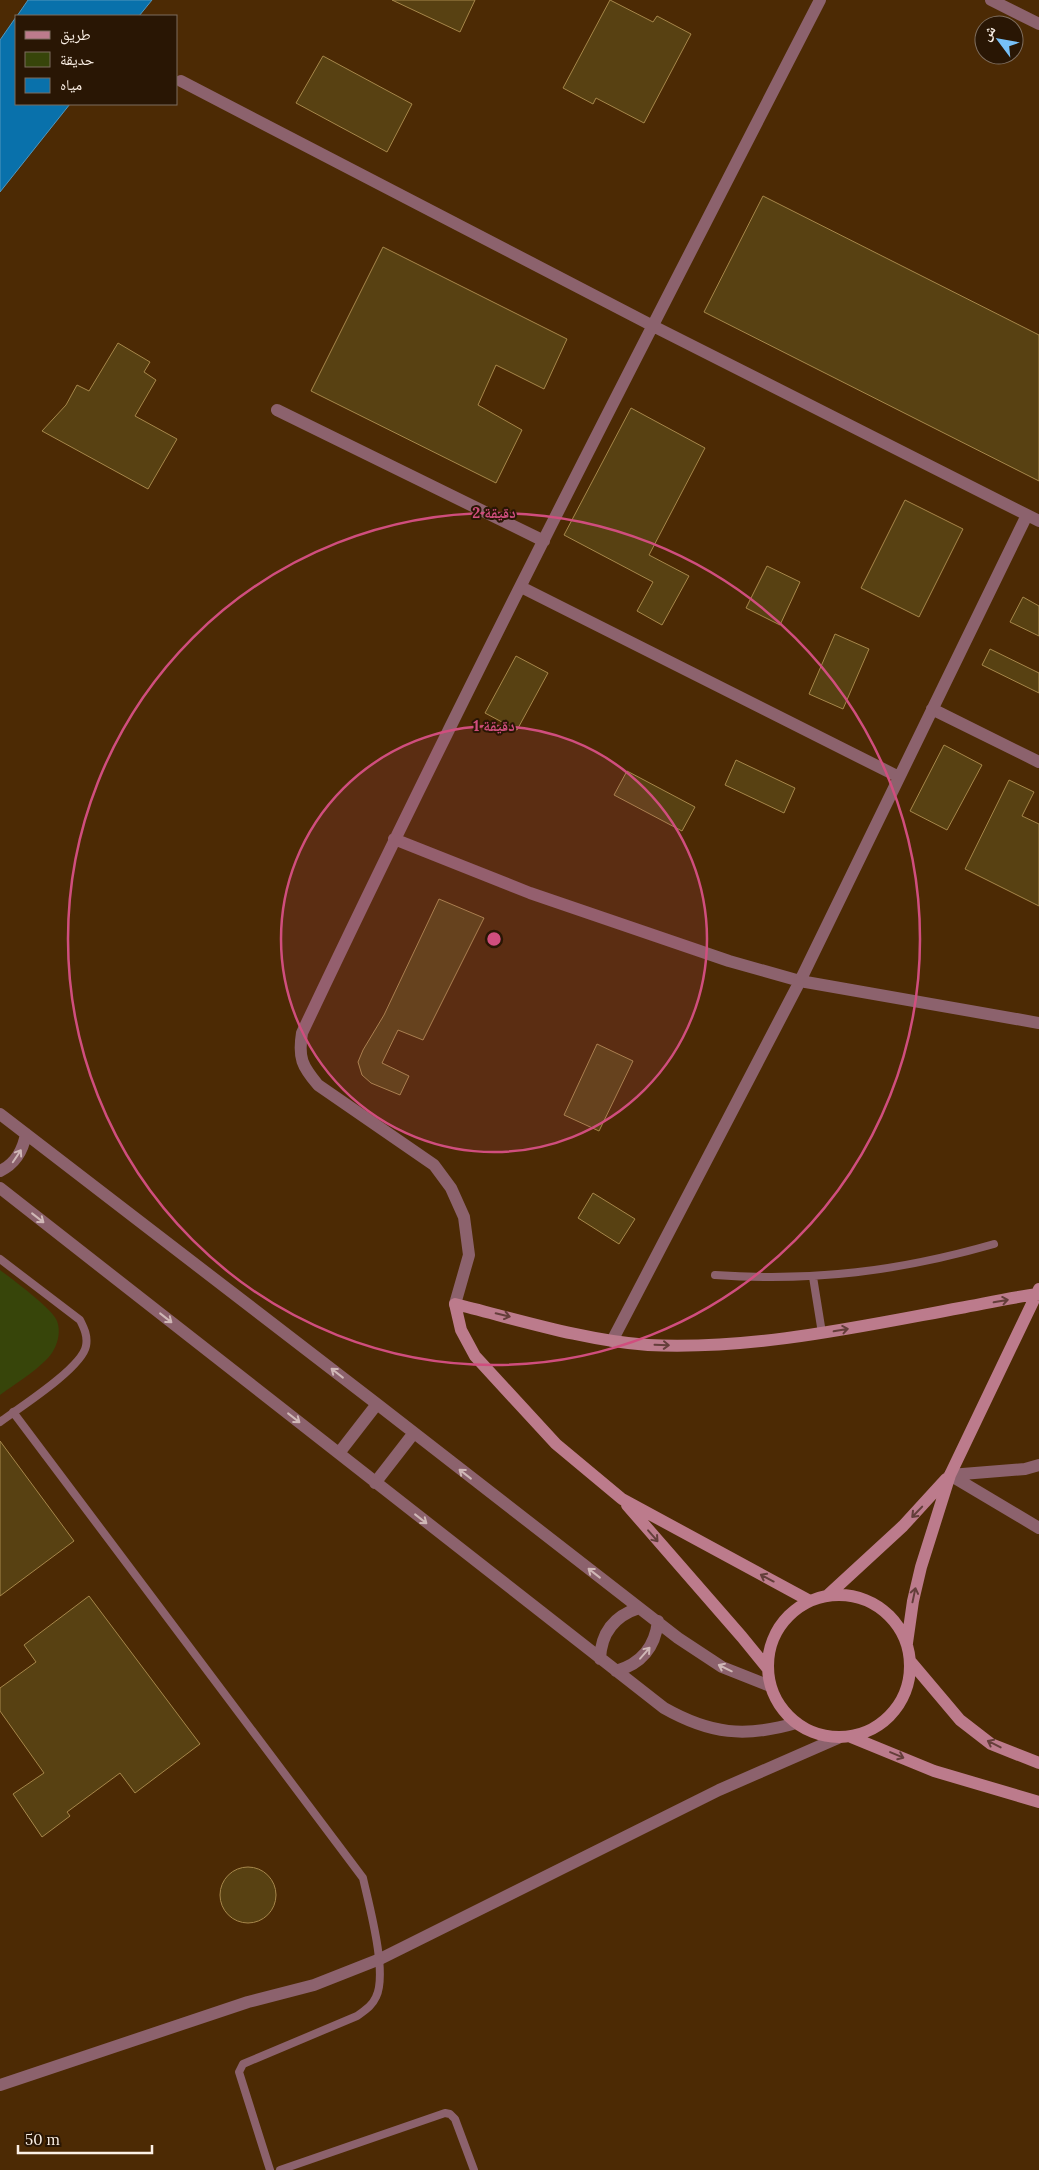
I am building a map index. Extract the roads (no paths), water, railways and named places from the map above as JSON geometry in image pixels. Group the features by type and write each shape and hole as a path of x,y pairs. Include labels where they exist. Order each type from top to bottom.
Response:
{"street":[{"path":"768,1669 622,1499 556,1444 475,1356 461,1330 455,1304 469,1255 464,1217 452,1188 434,1166 318,1085 304,1069 300,1048 302,1033 394,839 820,0"},
{"path":"991,0 1039,24"},
{"path":"181,81 653,326 1039,522"},
{"path":"277,410 544,541"},
{"path":"612,1342 800,981 1027,515"},
{"path":"521,587 899,776"},
{"path":"932,709 1039,762"},
{"path":"394,839 539,897 729,961 800,981 1039,1023"},
{"path":"2,1118 26,1134 699,1654 746,1678 770,1686"},
{"path":"0,1171 13,1162 19,1154 26,1134"},
{"path":"0,1188 664,1708 684,1719 705,1727 728,1732 751,1733 773,1730 796,1723"},
{"path":"455,1304 612,1342 647,1345 718,1345 754,1343 822,1333 1038,1293"},
{"path":"907,1644 920,1567 950,1475 1038,1293"},
{"path":"339,1453 377,1404"},
{"path":"375,1483 413,1434"},
{"path":"827,1596 903,1526 950,1475 1025,1469 1039,1465"},
{"path":"950,1475 1039,1528"},
{"path":"622,1499 810,1601"},
{"path":"847,1595 867,1600 885,1610 898,1625 907,1644 911,1662 909,1683 897,1708 888,1719 871,1731 851,1737 838,1738 816,1734 796,1723 780,1707 770,1686 768,1669 770,1648 779,1629 792,1612 810,1601 827,1596 847,1595"},
{"path":"600,1659 601,1648 610,1626 623,1615 639,1608"},
{"path":"616,1671 627,1668 646,1654 652,1644 658,1621"},
{"path":"911,1662 960,1720 991,1744 1039,1763"},
{"path":"851,1737 934,1771 1039,1802"},
{"path":"0,2085 248,2002 314,1985 380,1959 719,1790 838,1738"}],"lane":[{"path":"715,1275 813,1277 859,1273 923,1263 994,1244"},
{"path":"0,1259 80,1320 86,1334 86,1347 79,1360 64,1374 0,1422"},
{"path":"813,1277 822,1333"},
{"path":"13,1412 363,1878 380,1959 378,1995 371,2006 357,2016 243,2064 239,2072 270,2170"},
{"path":"280,2170 445,2113 450,2114 455,2119 474,2170"}],"water":[{"path":"28,0 152,0 140,15 18,15"},
{"path":"15,18 15,105 69,105 0,192 0,40"}]}
